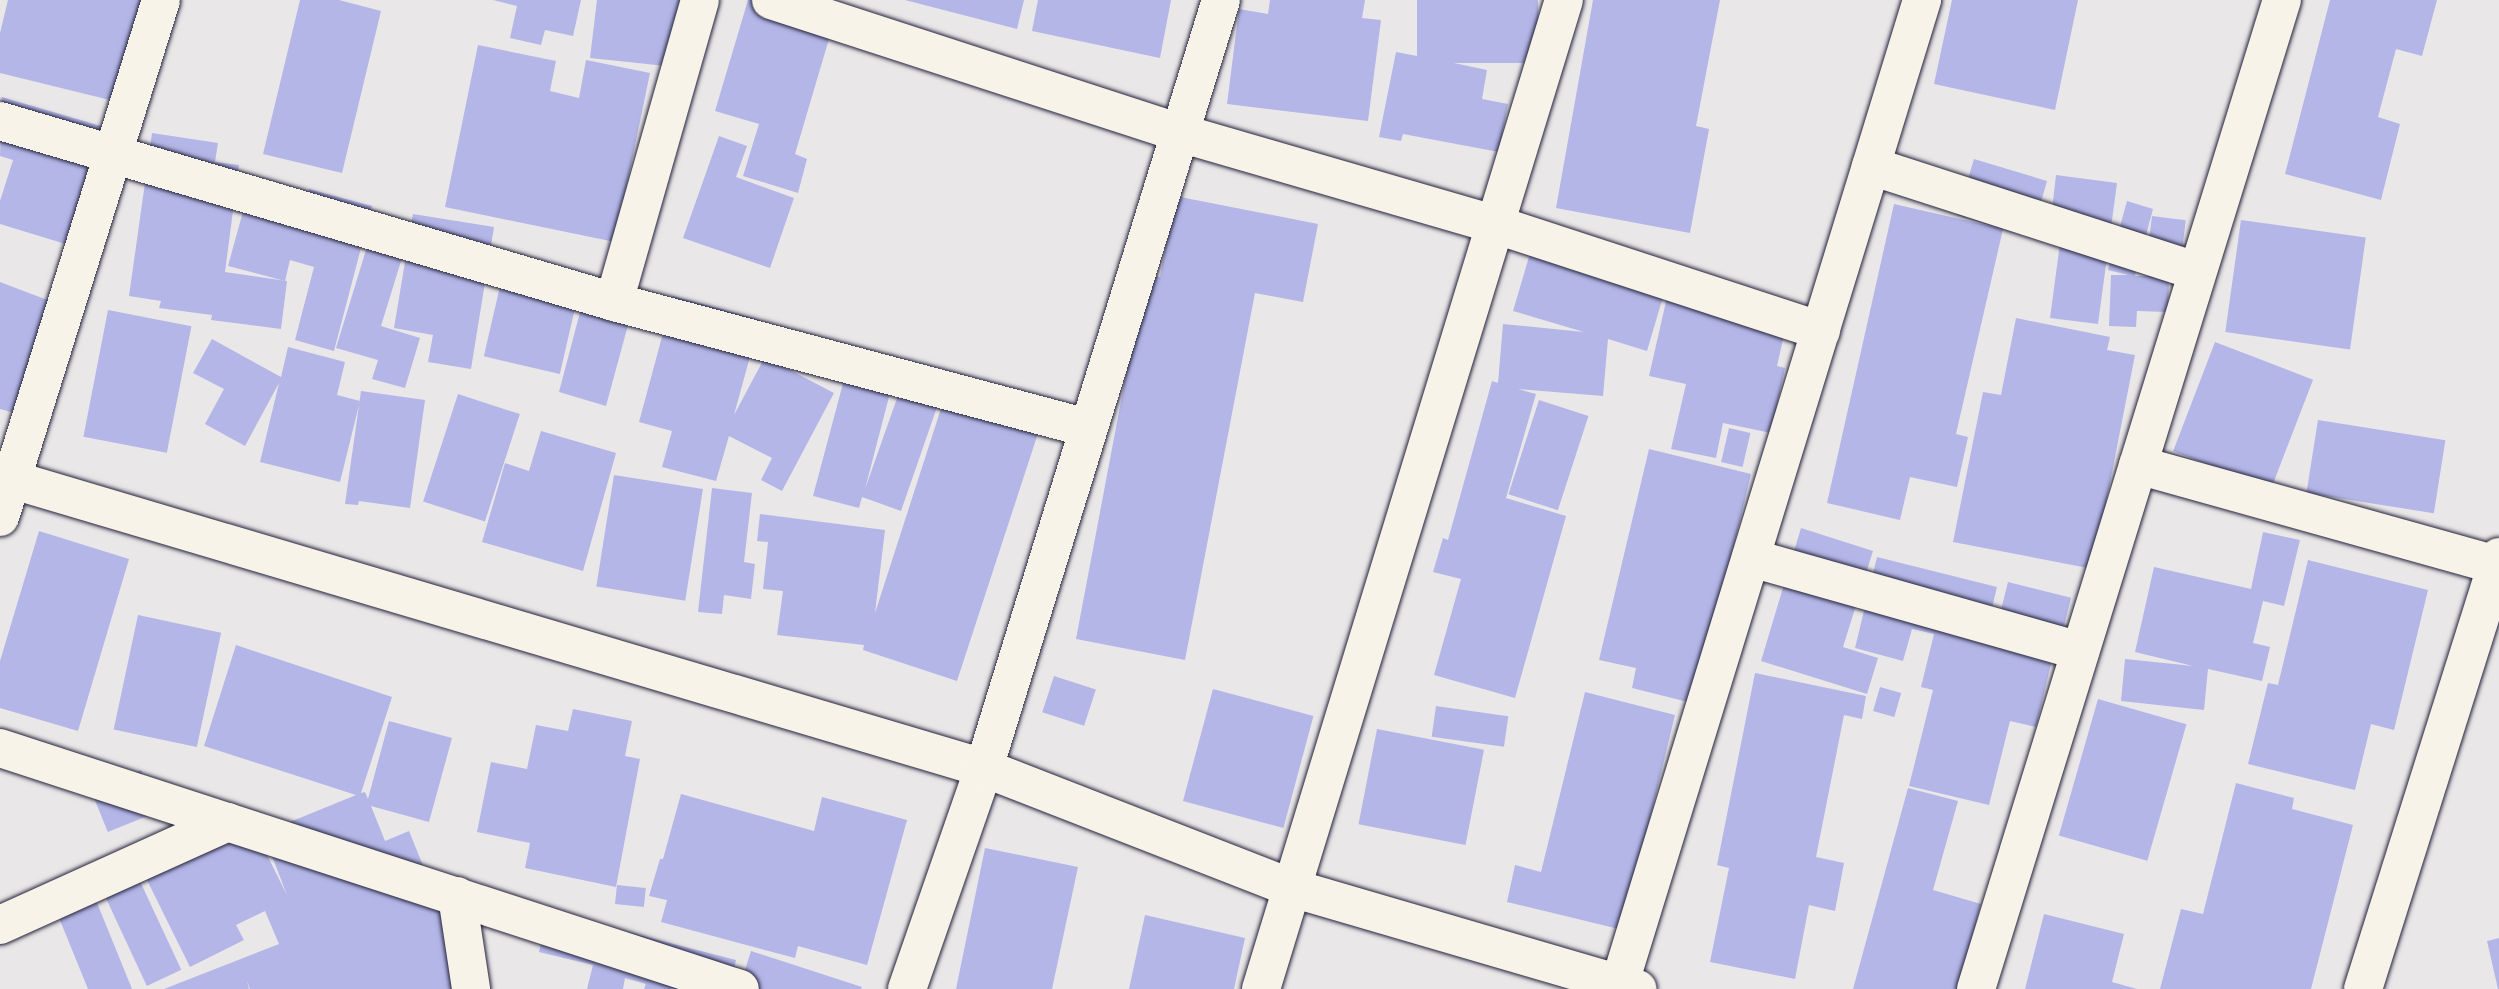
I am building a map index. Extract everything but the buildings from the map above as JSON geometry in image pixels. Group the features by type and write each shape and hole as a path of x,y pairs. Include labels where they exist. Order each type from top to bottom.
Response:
{"street":[{"path":"0,517 5,478 161,0"},
{"path":"614,302 700,0"},
{"path":"771,0 847,12 1180,133 1494,224 1821,331"},
{"path":"907,989 984,768 1221,0"},
{"path":"1261,989 1564,0"},
{"path":"5,478 984,768 1292,888 1625,987 1751,558 1923,0"},
{"path":"1976,989 2282,0"},
{"path":"0,121 614,302 1089,428"},
{"path":"1871,166 2197,271"},
{"path":"2138,465 2498,561 2363,989"},
{"path":"1751,558 2080,651"},
{"path":"0,748 740,989"},
{"path":"0,925 228,822"},
{"path":"457,896 471,989"}]}
